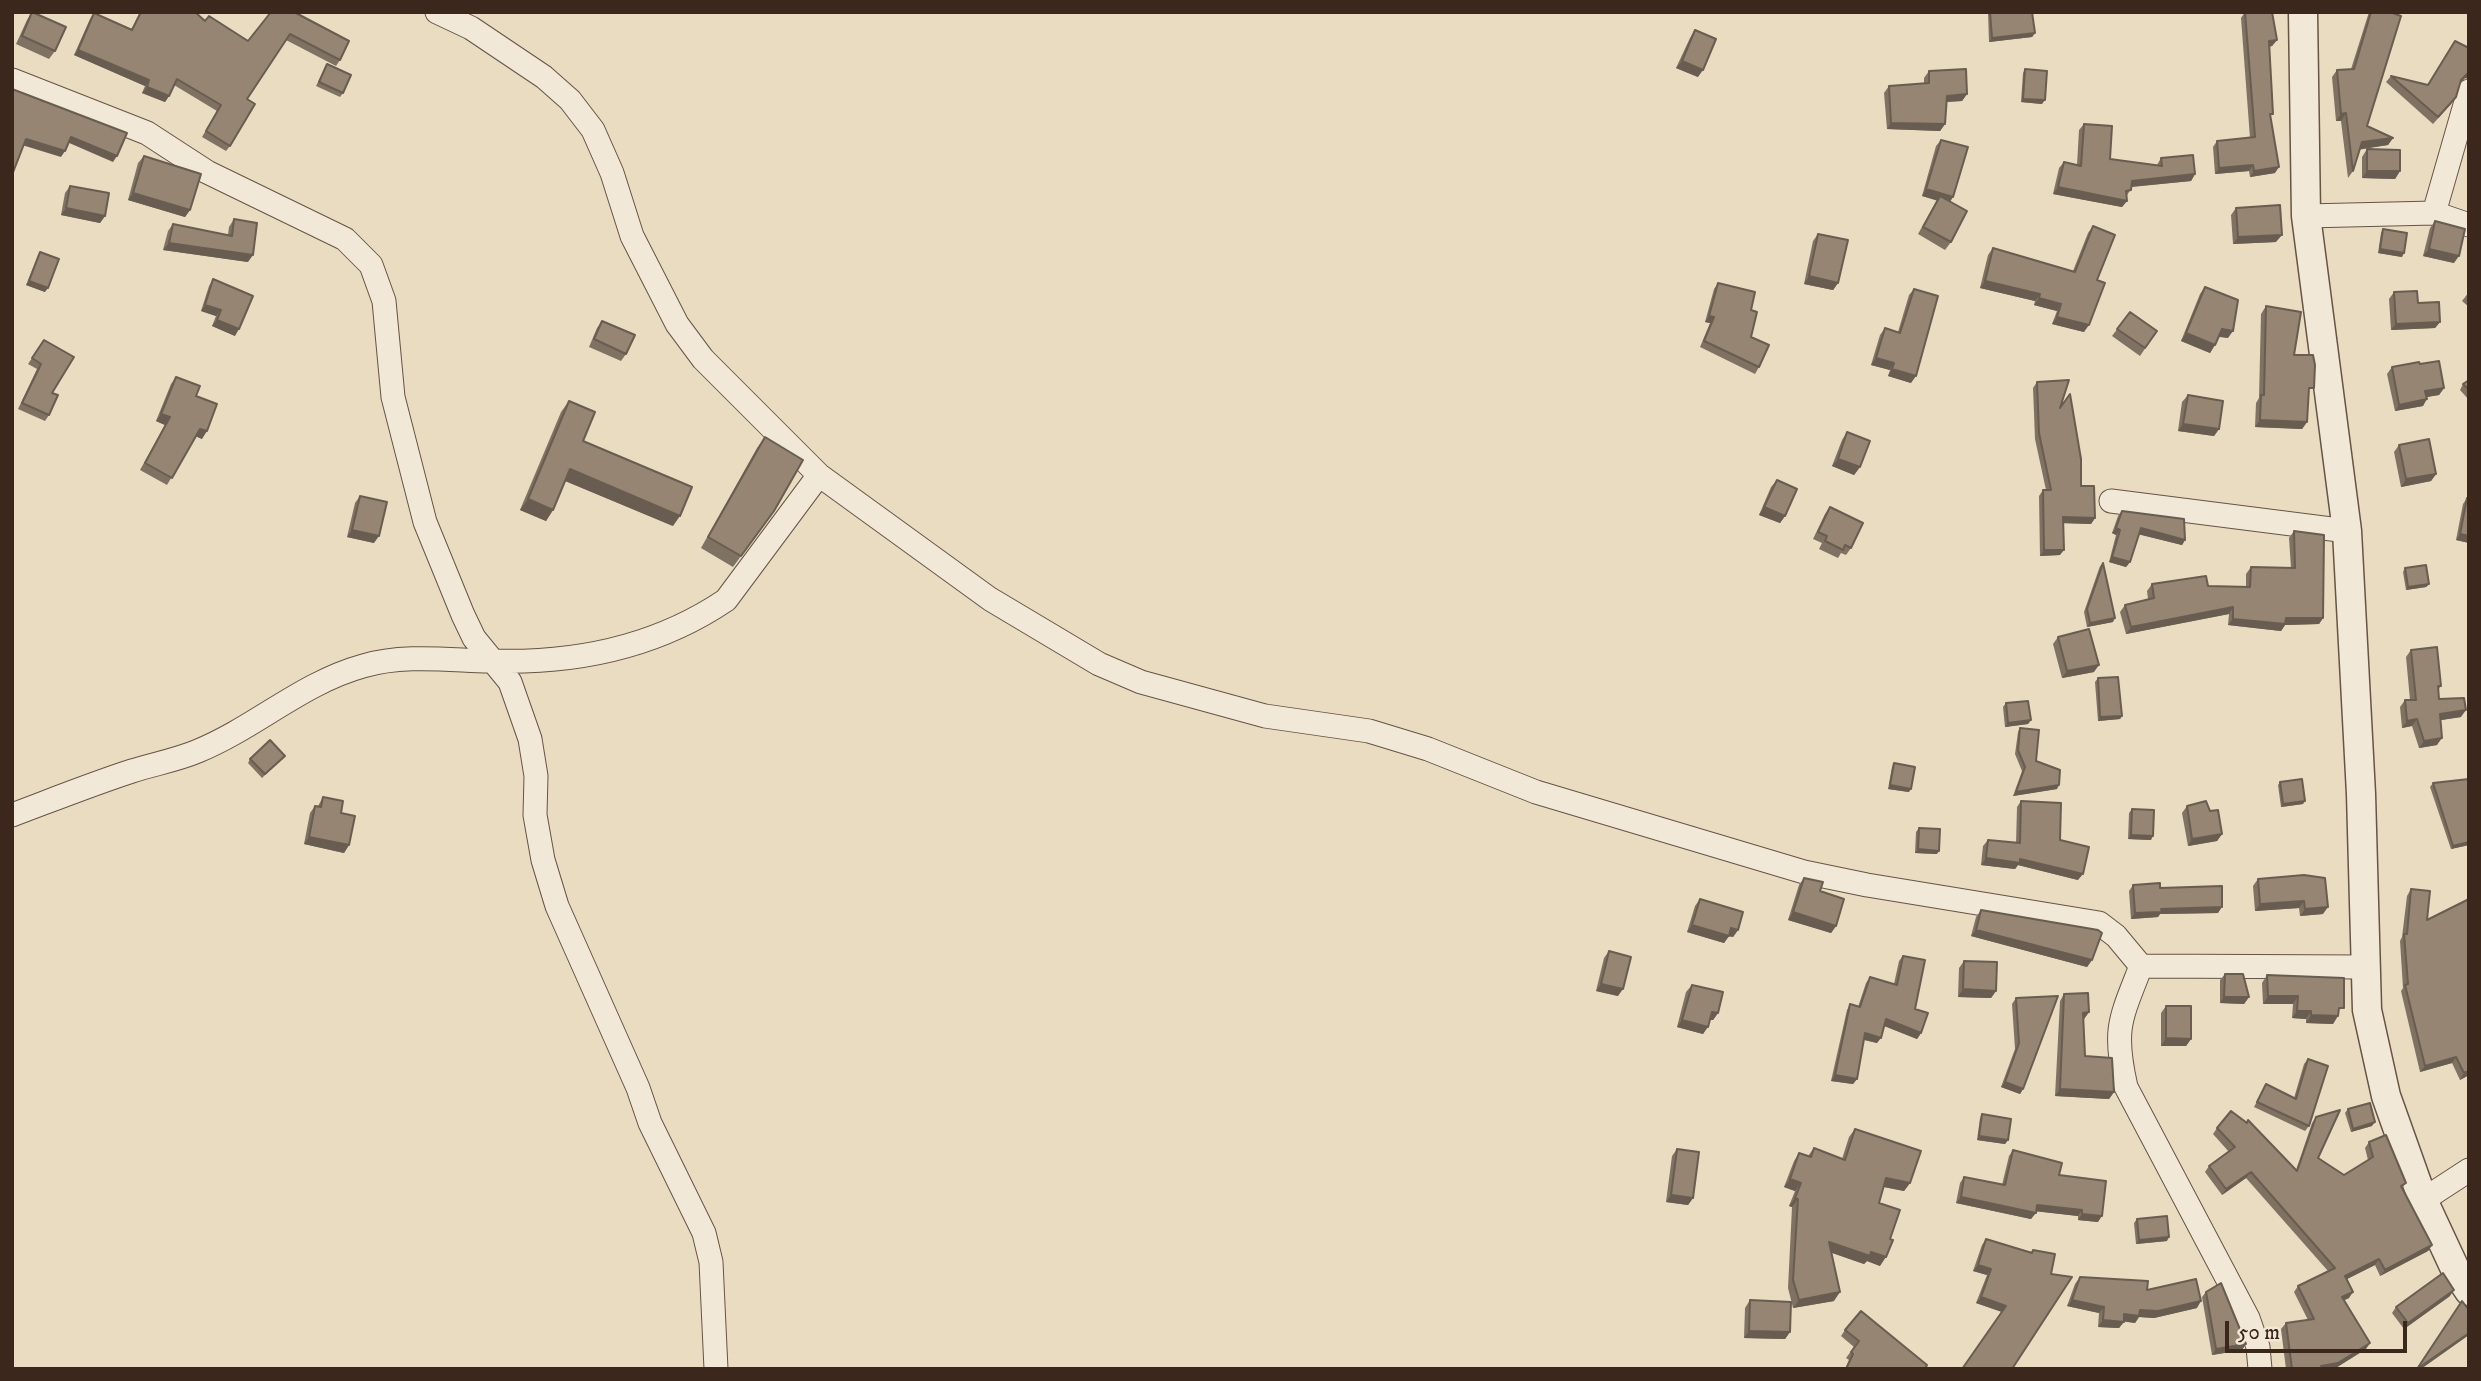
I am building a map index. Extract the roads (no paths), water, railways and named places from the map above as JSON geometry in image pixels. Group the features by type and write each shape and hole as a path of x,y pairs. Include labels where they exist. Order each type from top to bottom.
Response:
{"street":[{"path":"437,12 473,20 570,100 593,130 612,173 632,236 677,324 703,359 819,475 1000,606 1099,664 1141,682 1265,716 1369,731 1440,753 1536,792 1804,872 2099,923 2116,936 2141,966 2364,967"},
{"path":"2303,12 2306,216 2347,531 2361,794 2367,1010 2386,1096 2423,1200 2456,1273 2469,1291"},
{"path":"12,80 147,133 207,172 345,239 371,265 384,301 393,397 425,522 463,615 492,661 510,682 530,739 536,776 535,814 543,860 557,906 638,1088 650,1123 704,1233 712,1262 716,1369"},
{"path":"2434,213 2469,91"},
{"path":"2306,216 2434,213 2469,225"},
{"path":"12,815 133,771 198,751 317,682 365,665 416,659 534,662 596,656 659,636 706,614 726,600 743,581 819,475"},
{"path":"2111,501 2347,531"},
{"path":"2141,966 2118,1025 2119,1055 2126,1087 2248,1318 2258,1346 2260,1369"},
{"path":"2423,1200 2469,1170"}]}
